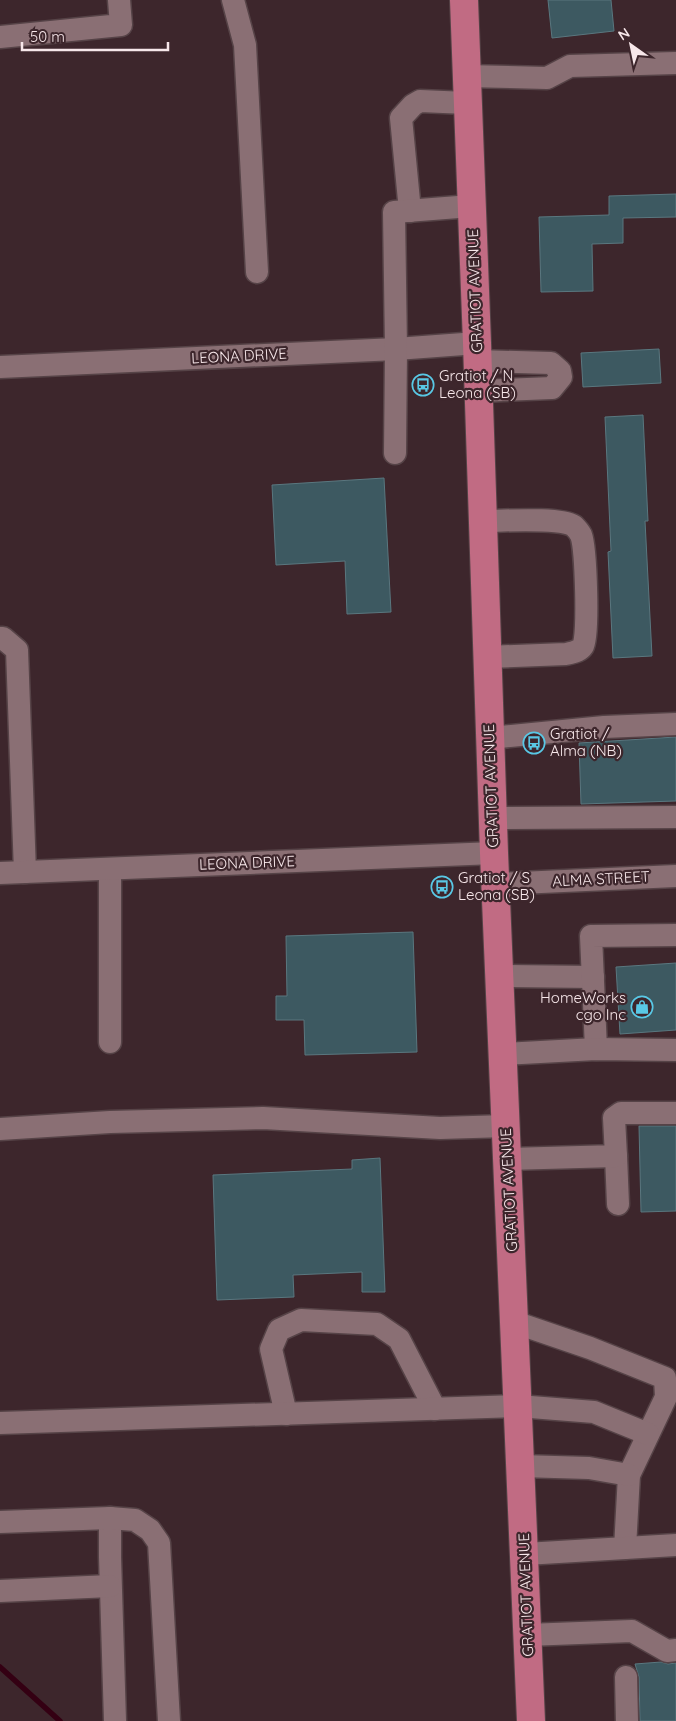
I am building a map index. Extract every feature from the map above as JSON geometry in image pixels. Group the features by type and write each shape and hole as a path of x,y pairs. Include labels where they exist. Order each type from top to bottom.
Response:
{"main road":[{"name":"GRATIOT AVENUE","path":"464,0 492,818 531,1721"}],"street":[{"path":"0,37 121,25 119,0"},
{"path":"233,0 246,44 257,272"},
{"path":"466,76 547,78 570,66 676,63"},
{"path":"410,211 401,118 420,101 468,103"},
{"path":"395,453 394,212 471,206"},
{"name":"LEONA DRIVE","path":"0,367 396,349 477,352 551,364 560,371 561,377 552,388 478,391"},
{"path":"482,521 562,522 575,527 581,535 586,573 586,633 584,645 578,651 566,654 487,657"},
{"path":"0,638 3,638 17,650 25,872"},
{"path":"490,738 604,727 676,724"},
{"path":"492,818 676,817"},
{"name":"LEONA DRIVE","path":"0,873 494,853"},
{"path":"110,869 110,1042"},
{"name":"ALMA STREET","path":"496,884 676,876"},
{"path":"596,1049 591,936 676,935"},
{"path":"500,976 593,977"},
{"path":"503,1054 596,1049 676,1050"},
{"path":"618,1204 614,1118 621,1113 676,1113"},
{"path":"0,1129 110,1122 263,1118 440,1128 506,1126"},
{"path":"507,1160 616,1156"},
{"path":"286,1414 271,1349 279,1330 301,1320 377,1324 399,1339 435,1409"},
{"path":"514,1322 590,1348 665,1378 666,1397 629,1475 625,1548"},
{"path":"0,1423 518,1406 594,1412 648,1434"},
{"path":"521,1466 589,1468 629,1475"},
{"path":"110,1518 110,1586 115,1721"},
{"path":"0,1522 110,1518 135,1520 150,1530 159,1543 169,1721"},
{"path":"525,1554 676,1545"},
{"path":"0,1591 110,1586"},
{"path":"528,1635 632,1630 667,1651 676,1650"},
{"path":"626,1677 628,1721"}],"building":[{"path":"548,0 611,0 614,31 552,38"},
{"path":"676,194 676,217 623,218 623,243 592,244 593,291 541,292 539,217 609,215 609,196"},
{"path":"659,349 661,383 583,387 581,353"},
{"path":"643,415 648,521 645,521 652,656 613,658 608,552 611,551 605,417"},
{"path":"384,478 391,612 347,614 345,561 276,565 272,485"},
{"path":"676,737 676,801 581,804 579,743"},
{"path":"413,932 417,1052 305,1055 304,1020 276,1020 276,996 287,996 286,936"},
{"path":"676,963 676,1030 620,1034 616,967"},
{"path":"639,1126 676,1126 676,1211 641,1212"},
{"path":"380,1158 385,1292 362,1292 362,1272 293,1275 294,1297 217,1300 213,1175 352,1169 352,1160"},
{"path":"661,1662 668,1664 676,1663 676,1721 640,1721 639,1677 635,1664"}],"waterway":[{"path":"0,1667 60,1721"}],"place":[{"name":"Gratiot / N Leona (SB)","path":"423,385"},
{"name":"Gratiot / Alma (NB)","path":"534,743"},
{"name":"Gratiot / S Leona (SB)","path":"442,887"},
{"name":"HomeWorks cgo Inc","path":"642,1007"}]}
